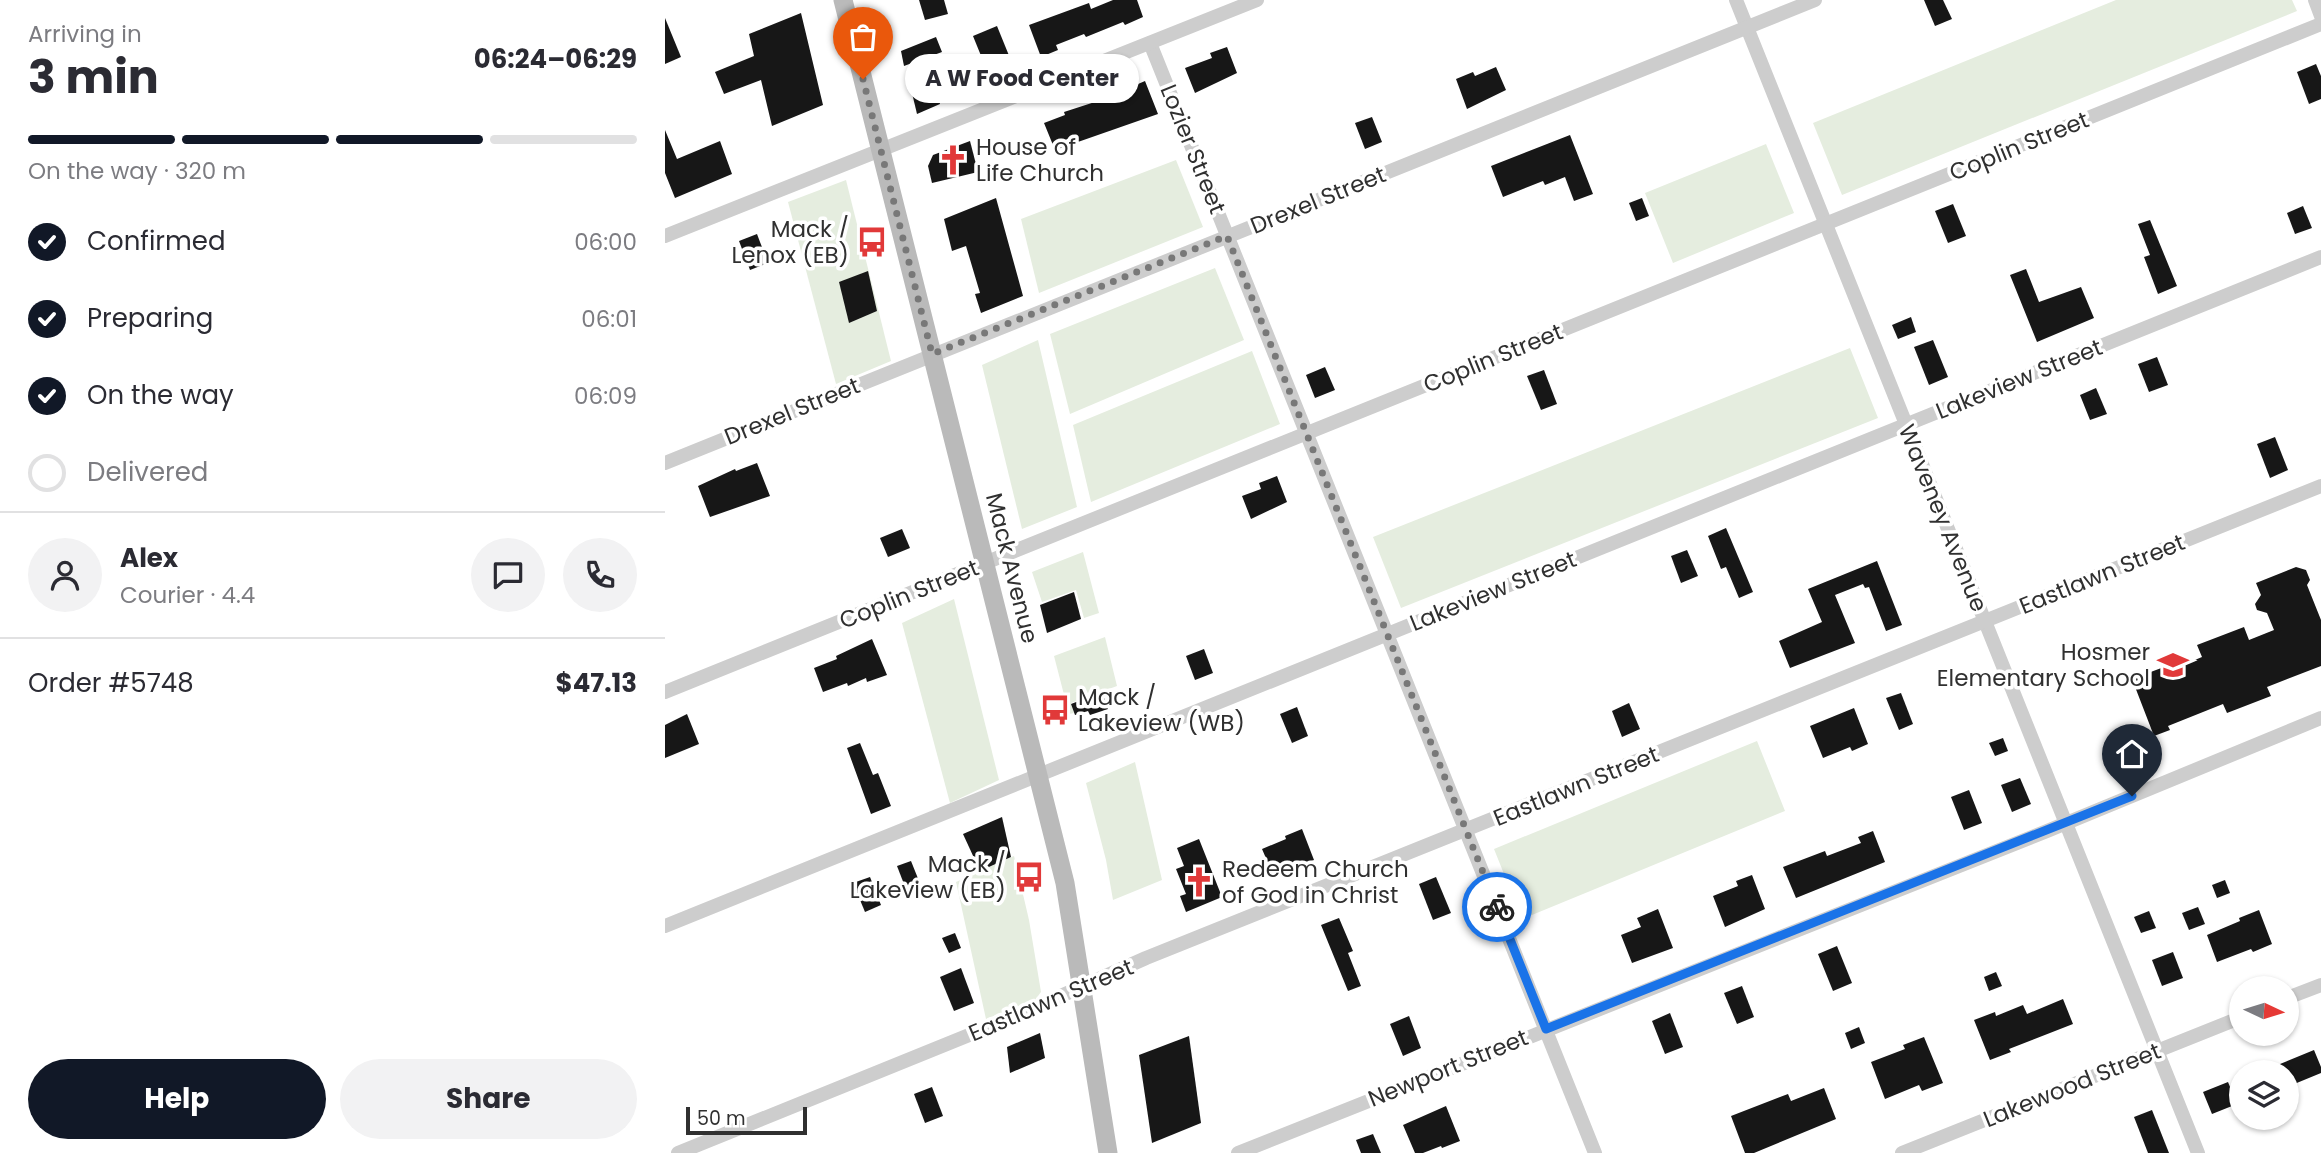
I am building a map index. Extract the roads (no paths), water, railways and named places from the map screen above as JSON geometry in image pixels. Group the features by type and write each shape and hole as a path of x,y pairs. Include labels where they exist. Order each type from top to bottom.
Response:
{"main road":[{"name":"Mack Avenue","path":"843,0 1065,883 1108,1153"}],"street":[{"path":"665,236 1257,0"},
{"name":"Waveney Avenue","path":"1736,0 2198,1153"},
{"name":"Drexel Street","path":"665,463 1815,0"},
{"path":"2315,0 2321,16"},
{"name":"Coplin Street","path":"665,692 2321,24"},
{"name":"Lozier Street","path":"1150,43 1595,1153"},
{"name":"Lakeview Street","path":"665,926 2321,257"},
{"name":"Eastlawn Street","path":"678,1153 1016,1016 1146,958 2321,486"},
{"name":"Newport Street","path":"1238,1153 2321,718"},
{"path":"2299,993 2321,985"},
{"name":"Lakewood Street","path":"1902,1153 2229,1022"}],"place":[{"name":"A W Food Center","path":"863,79"},
{"name":"House of Life Church","path":"953,160"},
{"name":"Mack / Lenox (EB)","path":"872,242"},
{"name":"Hosmer Elementary School","path":"2173,665"},
{"name":"Mack / Lakeview (WB)","path":"1055,710"},
{"name":"Mack / Lakeview (EB)","path":"1029,877"},
{"name":"Redeem Church of God in Christ","path":"1199,882"}]}
